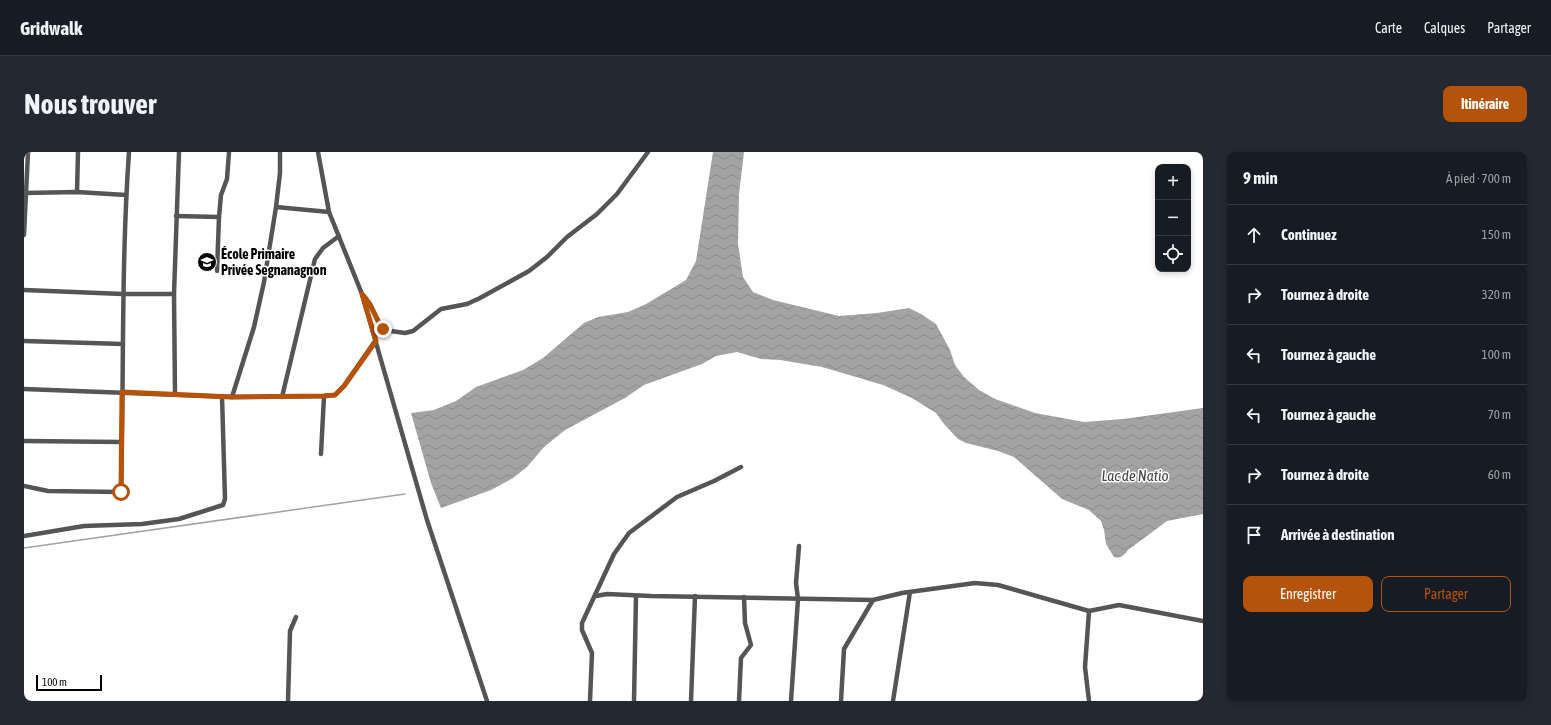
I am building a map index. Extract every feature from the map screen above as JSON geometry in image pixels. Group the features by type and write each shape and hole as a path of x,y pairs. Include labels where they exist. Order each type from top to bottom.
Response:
{"street":[{"path":"24,235 28,152"},
{"path":"77,192 78,152"},
{"path":"24,486 48,491 121,492 123,294 129,152"},
{"path":"175,394 174,294 179,152"},
{"path":"216,271 221,195 227,179 229,152"},
{"path":"232,397 254,327 264,282 276,207 280,173 280,152"},
{"path":"318,152 329,212 362,294 427,520 487,701"},
{"path":"362,294 370,304 383,329 406,333 413,331 440,309 467,304 480,298 529,271 547,257 567,237 597,214 617,194 648,152"},
{"path":"25,193 77,192 126,195"},
{"path":"276,207 329,212"},
{"path":"176,216 219,217"},
{"path":"282,397 315,259 323,248 339,236"},
{"path":"24,290 123,294 174,294"},
{"path":"24,341 123,344"},
{"path":"24,389 232,397 335,395 344,386 376,341"},
{"path":"24,536 84,526 142,524 179,519 223,505 225,498 222,396"},
{"path":"321,454 324,396"},
{"path":"24,441 122,442"},
{"path":"590,701 592,654 582,630 582,623 596,596 606,569 614,554 629,533 677,497 714,481 741,467"},
{"path":"791,701 798,599 796,584 799,546"},
{"path":"596,596 607,594 636,596 873,600 910,592 975,583 998,585 1089,611 1119,605 1203,621"},
{"path":"893,701 910,592"},
{"path":"634,701 636,596"},
{"path":"691,701 695,596"},
{"path":"738,701 741,658 751,645 745,623 744,597"},
{"path":"841,701 844,649 873,600"},
{"path":"1089,611 1086,667 1089,701"},
{"path":"288,701 290,631 296,617"}],"water":[{"name":"Lac de Natio","path":"713,152 744,152 739,194 738,244 743,277 753,292 773,300 839,316 877,313 909,308 936,324 950,350 955,365 964,377 979,390 995,399 1035,413 1084,422 1123,419 1203,408 1203,514 1167,521 1122,556 1114,557 1106,544 1101,521 1089,510 1062,499 1014,457 998,451 966,443 958,439 936,413 912,398 883,385 822,367 780,360 761,359 737,352 716,356 702,364 644,385 625,398 565,430 544,447 527,467 513,478 491,490 441,508 431,483 411,413 434,410 456,401 476,387 523,370 543,358 584,323 598,317 628,312 646,304 686,280 696,261"}],"waterway":[{"path":"24,548 405,494"}],"place":[{"name":"École Primaire Privée Segnanagnon","path":"207,262"}],"route":[{"path":"121,492 122,392 232,397 335,395 344,386 376,341 362,294 367,299 383,329"}]}
